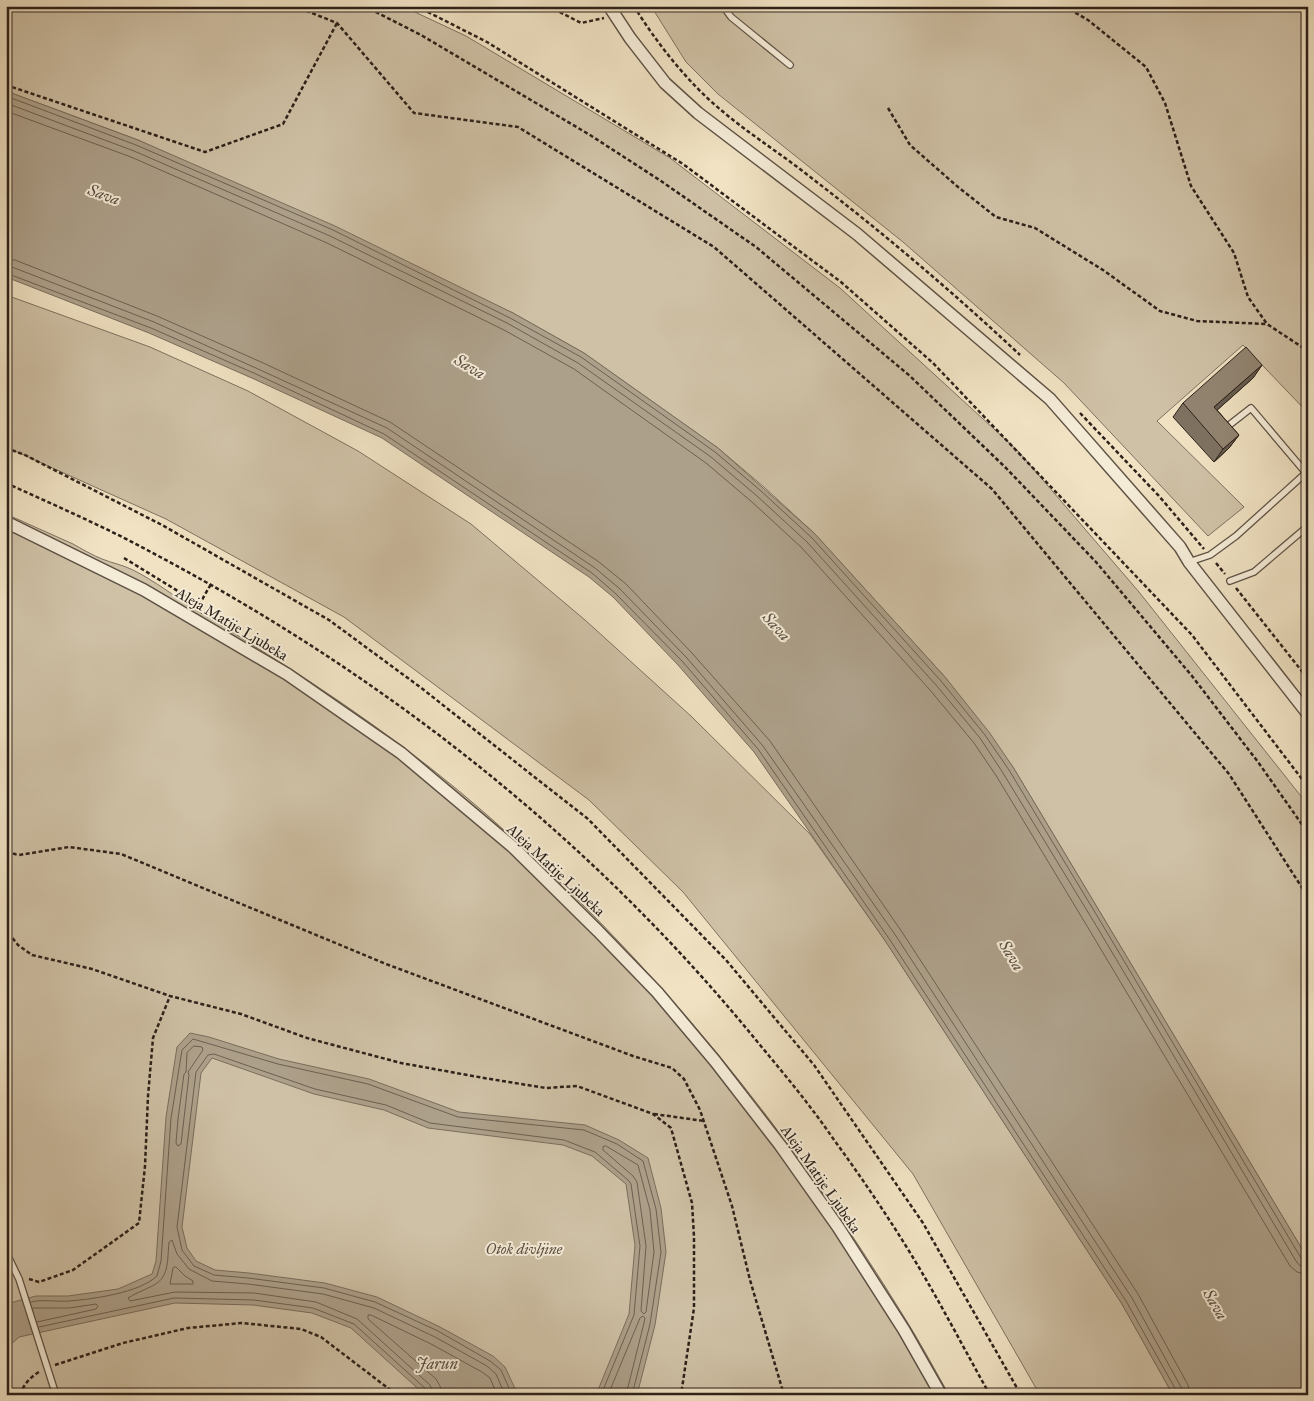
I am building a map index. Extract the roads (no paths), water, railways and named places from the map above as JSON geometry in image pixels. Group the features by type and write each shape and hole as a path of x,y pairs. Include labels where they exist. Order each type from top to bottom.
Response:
{"street":[{"path":"612,11 630,38 665,83 698,113 857,234 1050,399 1180,547 1189,562 1308,714"},
{"name":"Aleja Matije Ljubeka","path":"6,522 144,590 287,674 401,753 514,848 612,944 657,992 715,1061 780,1145 838,1228 904,1330 941,1395"}],"lane":[{"path":"723,6 731,17 790,64"},
{"path":"1189,562 1210,555 1236,536 1307,472 1251,408 1228,426"},
{"path":"1230,580 1254,572 1308,526"},
{"path":"6,1252 22,1287 56,1395"}],"water":[{"name":"Sava","path":"6,91 138,140 335,226 513,313 584,353 718,448 815,534 945,677 989,732 1013,767 1308,1259 1308,1395 1173,1395 1122,1304 886,942 754,752 678,665 613,597 589,577 382,438 149,333 6,277"},
{"name":"Jarun","path":"190,1033 279,1059 369,1079 459,1112 585,1125 619,1140 648,1158 661,1208 666,1252 655,1325 637,1395 596,1395 629,1314 635,1245 626,1184 592,1156 563,1145 428,1128 384,1110 314,1094 212,1058 201,1073 182,1227 187,1248 196,1261 215,1270 325,1283 377,1297 440,1327 493,1356 505,1367 518,1395 425,1395 351,1328 312,1313 253,1305 175,1303 19,1337 6,1349 6,1304 36,1296 68,1296 118,1289 152,1274 156,1261 166,1117 177,1047"}],"park label":[{"name":"Otok divljine","path":"524,1249"}]}
